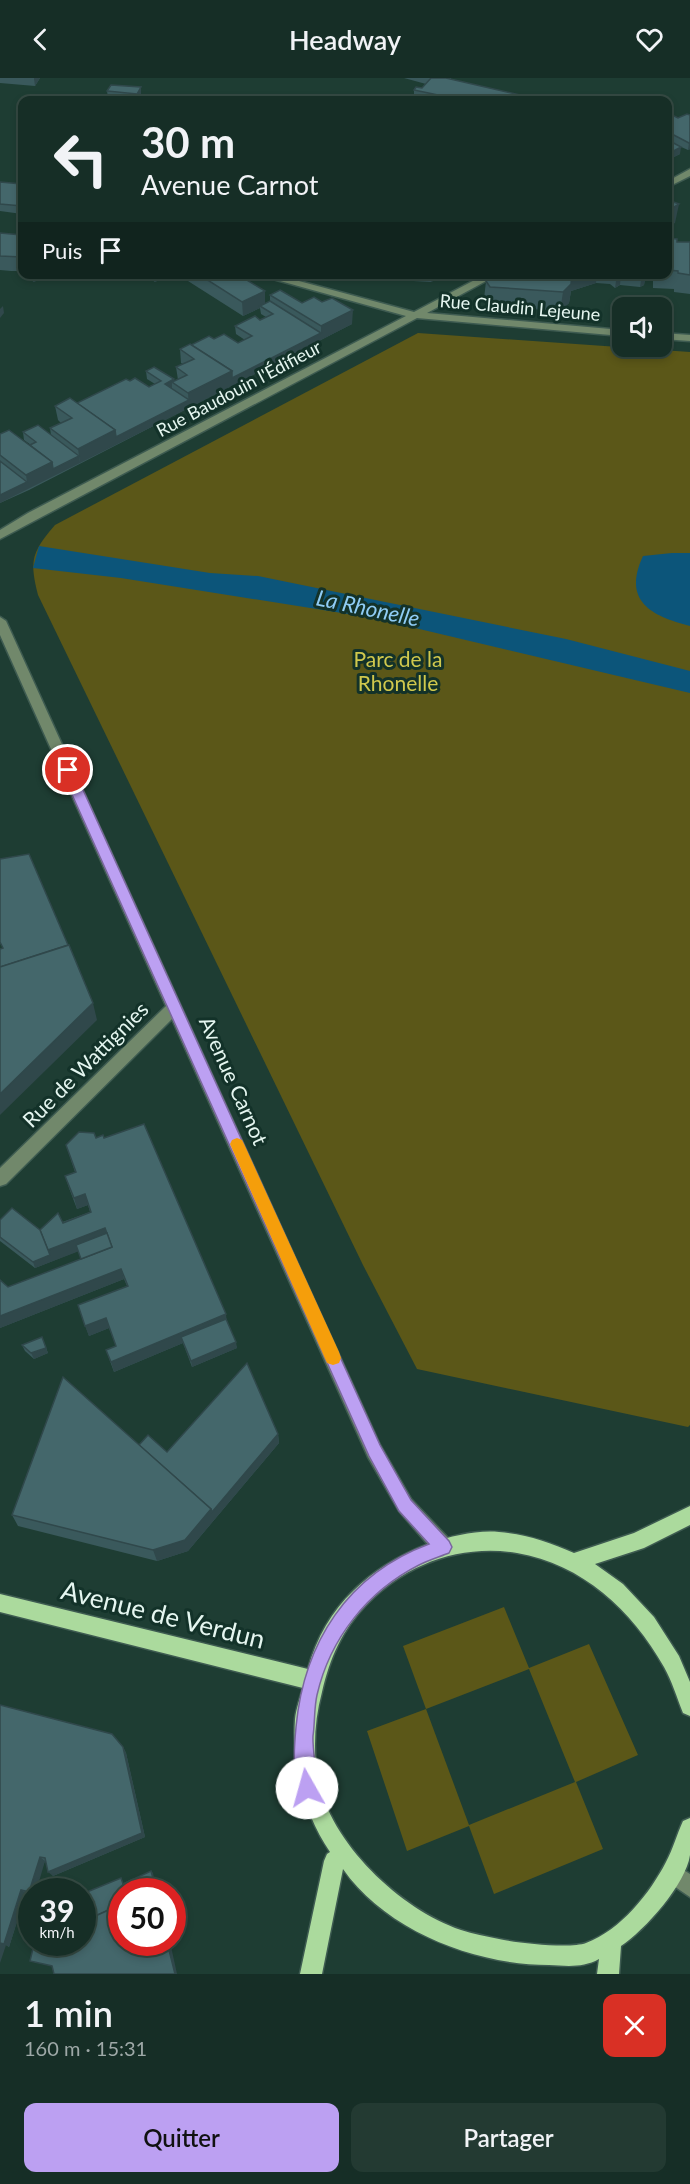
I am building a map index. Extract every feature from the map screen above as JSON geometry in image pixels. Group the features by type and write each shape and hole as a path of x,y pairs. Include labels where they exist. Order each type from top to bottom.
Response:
{"main road":[{"path":"574,1562 637,1541 690,1515"},
{"path":"396,1931 358,1896 334,1861 318,1826 304,1770 304,1724 312,1680 333,1633 363,1594 401,1565 443,1547 476,1542 509,1542 542,1549 574,1562 603,1579 642,1615 672,1659 690,1706"},
{"name":"Avenue de Verdun","path":"0,1603 312,1680"},
{"path":"499,1970 538,1969 557,1964 594,1951 626,1930 651,1904 672,1873 681,1857 690,1827"},
{"path":"311,1974 334,1861"},
{"path":"608,1974 611,1941"}],"street":[{"path":"672,182 690,172"},
{"name":"Rue Claudin Lejeune","path":"279,279 415,315 612,332"},
{"name":"Rue Baudouin l'Édifieur","path":"0,535 41,511 484,279"},
{"path":"672,337 690,338"},
{"name":"Avenue Carnot","path":"0,621 375,1451 405,1505 443,1547"},
{"name":"Rue de Wattignies","path":"0,1179 175,1007"},
{"path":"672,1873 690,1887"}],"green space":[{"name":"Parc de la Rhonelle","path":"418,333 612,347 612,357 672,357 672,351 690,352 690,1425 688,1427 417,1369 363,1265 38,595 33,565 34,557 41,542 55,525"},
{"path":"504,1607 529,1668 589,1644 638,1755 576,1782 603,1849 494,1894 469,1826 407,1851 367,1731 426,1709 403,1646","holes":["529,1669 575,1782 469,1825 426,1709"]}],"water":[{"name":"La Rhonelle","path":"39,546 210,573 258,576 566,639 690,671 690,693 373,618 121,578 33,568"},
{"path":"690,553 690,626 652,611 638,595 637,572 643,556"}],"building":[{"path":"431,78 446,78 524,96 443,96 414,90 416,87 422,88"},
{"path":"111,85 141,87 137,94 107,91"},
{"path":"672,115 678,118 690,115 689,143 672,134"},
{"path":"672,142 681,147 672,152"},
{"path":"0,182 18,184 18,206 0,204"},
{"path":"672,201 679,204 672,208"},
{"path":"0,233 18,235 18,257 0,256"},
{"path":"672,238 677,239 677,242 690,242 690,275 678,273 678,271 672,270"},
{"path":"206,279 245,279 265,291 242,302"},
{"path":"489,279 572,279 571,284 563,292 490,287 486,281"},
{"path":"280,290 302,303 314,297 322,302 332,298 353,310 321,326 270,295"},
{"path":"270,301 321,333 232,378 232,371 191,345 209,336 214,339 224,334 238,343 252,336 235,326 255,316 260,320 273,314 260,306"},
{"path":"190,344 232,371 188,393 172,382 187,375 176,367 194,359 180,349"},
{"path":"154,367 174,379 165,384 189,400 116,437 115,430 77,403 126,379 130,381 135,378 149,387 161,381 146,371"},
{"path":"70,398 115,430 78,449 50,428 72,418 55,406"},
{"path":"38,425 79,456 53,469 52,462 30,445 36,442 23,432"},
{"path":"9,430 52,462 26,475 0,455 0,434"},
{"path":"0,461 27,482 0,495"},
{"path":"29,854 68,945 0,967 0,949 3,948 0,942 0,859"},
{"path":"69,945 93,1003 0,1094 0,967"},
{"path":"144,1124 226,1314 111,1362 106,1350 116,1346 106,1318 85,1326 78,1305 128,1286 121,1269 0,1316 0,1280 8,1287 112,1247 105,1228 48,1250 40,1230 58,1213 63,1223 91,1212 85,1194 74,1198 65,1176 76,1172 66,1145 79,1132 94,1133 96,1138 103,1135 104,1138"},
{"path":"12,1208 40,1230 50,1255 33,1262 0,1237 0,1220"},
{"path":"107,1233 112,1247 81,1259 76,1245"},
{"path":"226,1319 236,1342 191,1361 181,1337"},
{"path":"42,1337 46,1348 31,1353 22,1345"},
{"path":"247,1363 278,1434 212,1512 139,1445 148,1435 167,1452"},
{"path":"63,1377 211,1509 185,1540 153,1550 12,1515"},
{"path":"0,1705 112,1734 123,1747 142,1833 48,1872 45,1858 40,1857 33,1878 18,1878 18,1900 4,1944 0,1943"},
{"path":"151,1871 153,1878 136,1878"},
{"path":"108,1883 108,1910 96,1916 96,1888"},
{"path":"108,1910 108,1956 170,1956 175,1974 54,1974 52,1966 30,1961 31,1956 96,1956 96,1916"}],"slow traffic":[{"path":"237,1144 333,1358"}],"route":[{"path":"68,770 375,1451 405,1505 443,1547 401,1565 375,1583 342,1618 325,1647 312,1680 305,1714 303,1752 307,1788"}]}
